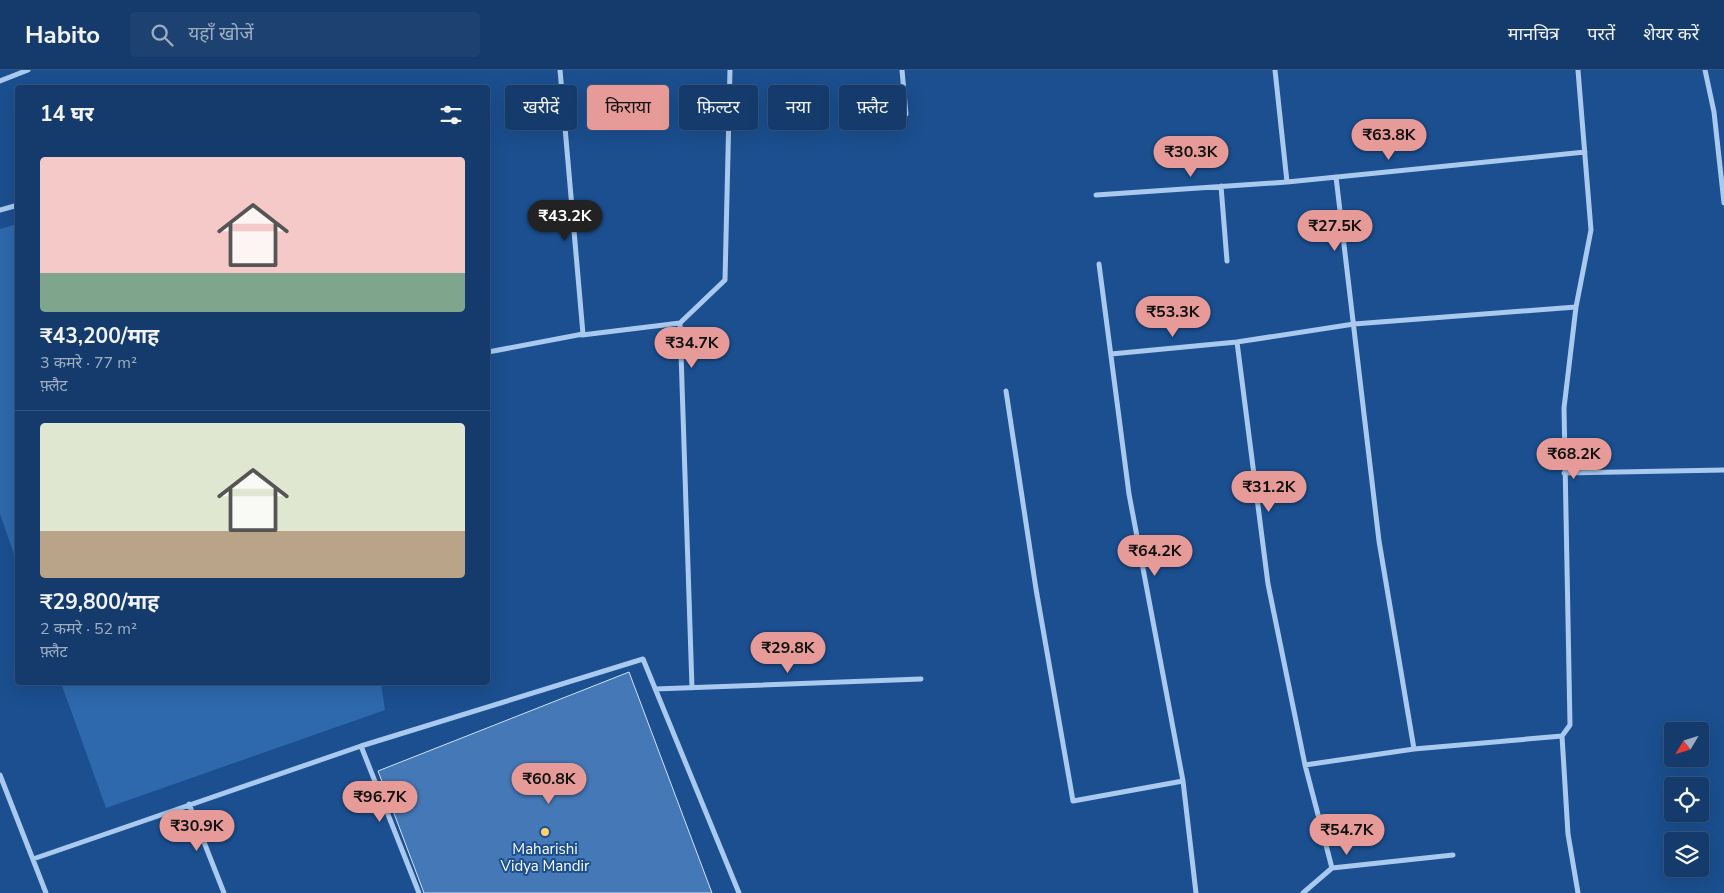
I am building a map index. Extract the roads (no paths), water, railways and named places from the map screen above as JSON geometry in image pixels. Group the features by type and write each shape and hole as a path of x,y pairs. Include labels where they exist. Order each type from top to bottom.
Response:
{"street":[{"path":"0,81 28,70"},
{"path":"560,70 583,334 577,336"},
{"path":"490,352 577,336 680,323 725,280 730,70"},
{"path":"902,70 903,85"},
{"path":"1275,70 1287,182"},
{"path":"1578,70 1591,230 1576,307 1564,408 1570,725 1562,736 1568,834 1578,893"},
{"path":"1705,70 1714,112 1724,203"},
{"path":"1096,195 1287,182 1585,152"},
{"path":"1336,177 1379,541 1414,750"},
{"path":"1221,186 1227,261"},
{"path":"0,210 15,206"},
{"path":"1099,264 1129,494 1183,781 1196,893"},
{"path":"1111,354 1236,342 1354,324 1576,307"},
{"path":"680,323 692,688"},
{"path":"1236,342 1268,584 1305,764 1332,868"},
{"path":"1006,391 1036,589 1073,802 1183,781"},
{"path":"1564,473 1724,470"},
{"path":"33,859 361,746 643,659 739,893"},
{"path":"656,689 921,679"},
{"path":"1305,764 1414,750 1562,736"},
{"path":"361,746 419,893"},
{"path":"0,774 46,893"},
{"path":"189,804 224,893"},
{"path":"1303,893 1332,868 1453,855"}],"place":[{"name":"Maharishi Vidya Mandir","path":"545,832"}]}
